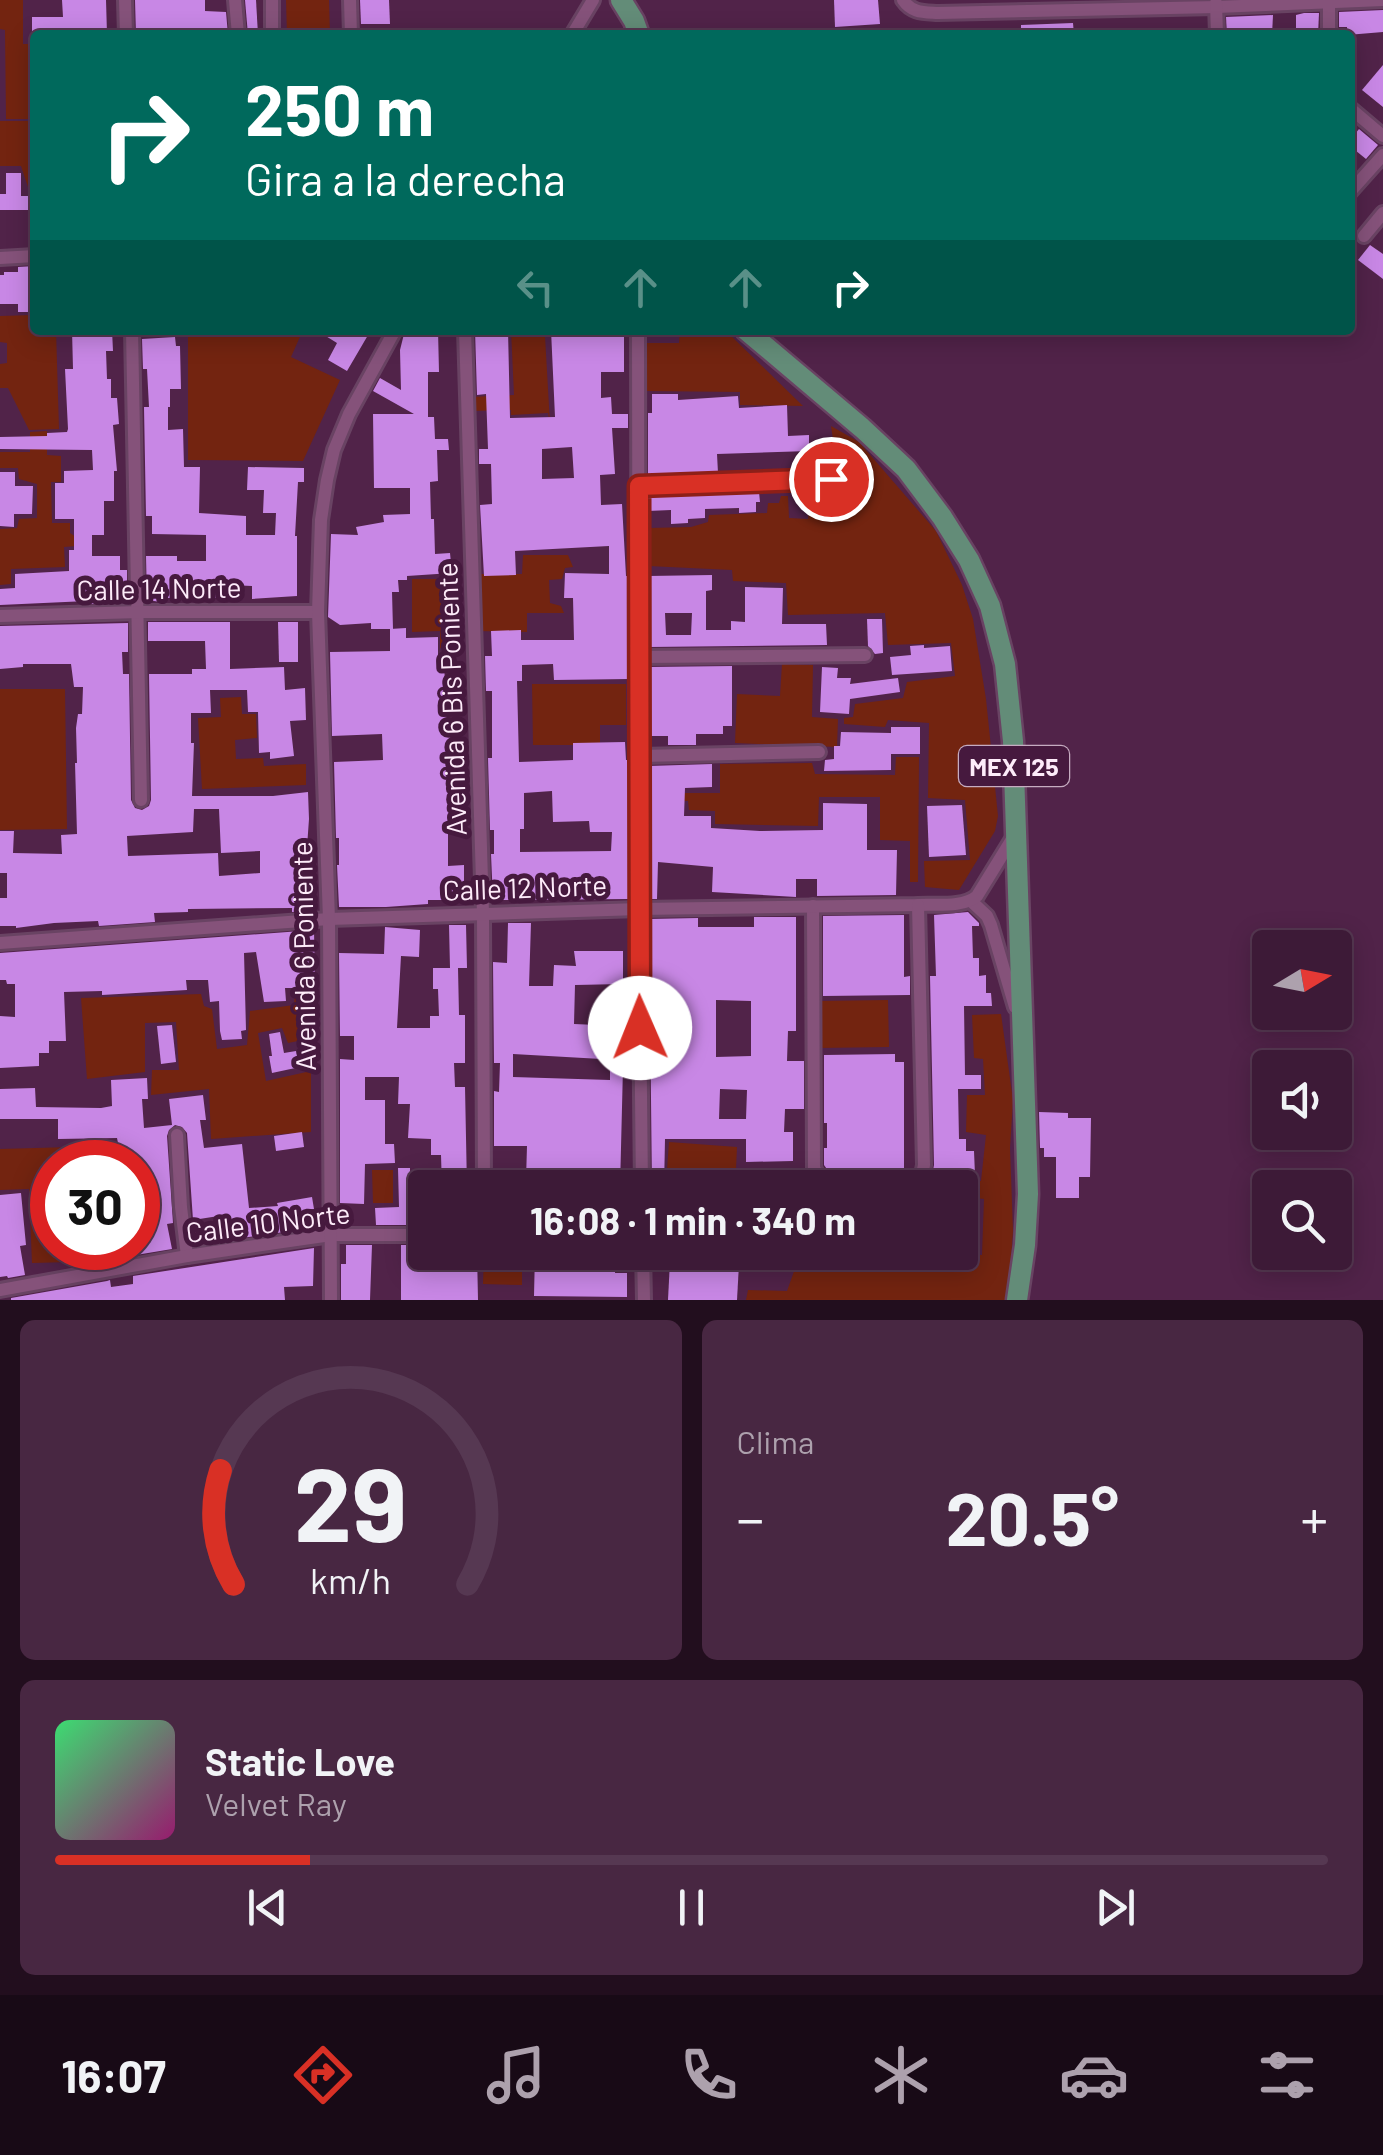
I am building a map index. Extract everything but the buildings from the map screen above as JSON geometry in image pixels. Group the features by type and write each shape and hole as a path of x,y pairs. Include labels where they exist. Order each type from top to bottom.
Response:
{"main road":[{"path":"621,0 637,30"},
{"name":"MEX 125","path":"752,335 906,469 942,517 990,606 1005,664 1014,741 1028,1194 1016,1300"}],"street":[{"path":"125,0 126,30"},
{"path":"235,0 238,30"},
{"path":"272,0 272,30"},
{"path":"350,0 351,30"},
{"path":"575,30 594,0"},
{"path":"903,1 910,9 1383,0"},
{"path":"1329,1 1330,30"},
{"path":"1216,4 1217,30"},
{"path":"1355,112 1383,136"},
{"path":"1355,187 1383,156"},
{"path":"1364,236 1383,213"},
{"path":"0,258 30,256"},
{"path":"132,335 142,800"},
{"path":"318,612 321,520 334,450 392,335"},
{"name":"Avenida 6 Bis Poniente","path":"465,335 483,913 484,1170"},
{"path":"638,335 642,1170"},
{"path":"639,486 831,479"},
{"name":"Calle 14 Norte","path":"0,616 318,612"},
{"name":"Avenida 6 Poniente","path":"318,612 329,919 331,1300"},
{"path":"640,657 865,656"},
{"path":"640,756 819,752"},
{"path":"1015,834 971,901 987,916 1021,1029"},
{"name":"Calle 12 Norte","path":"0,943 329,919 639,909 918,906 971,901"},
{"path":"812,906 815,1170"},
{"path":"918,906 923,1170"},
{"path":"176,1135 187,1256"},
{"name":"Calle 10 Norte","path":"0,1290 332,1235 408,1236"},
{"path":"643,1270 644,1300"}],"shaded area":[{"path":"0,0 23,0 23,44 30,44 30,119 6,119 5,30 0,29"},
{"path":"286,0 329,0 330,30 287,30"},
{"path":"0,121 30,121 30,187 21,166 0,166"},
{"path":"30,315 30,335 56,335 59,429 29,430 8,388 0,388 0,364 7,363 7,343 0,342 0,316"},
{"path":"188,335 301,335 291,357 340,380 303,461 188,460"},
{"path":"511,335 545,336 550,424 548,413 471,411 470,397 514,395"},
{"path":"680,335 730,335 803,406 740,405 740,392 645,391 646,343 679,343"},
{"path":"831,426 859,442 936,531 962,585 973,619 998,816 995,831 959,890 925,887 924,861 970,860 965,800 928,798 929,723 888,720 885,727 844,724 844,718 853,717 855,704 903,698 907,682 955,676 951,643 888,645 885,613 788,615 786,583 733,581 732,570 648,566 649,528 691,527 708,522 709,515 767,513 768,503 779,503 781,496 788,496 789,518 808,519 812,491 840,486"},
{"path":"47,431 47,455 61,456 61,482 51,482 52,523 70,523 76,546 64,547 65,567 11,569 11,584 0,585 0,529 17,528 19,519 37,518 37,484 19,479 18,468 0,468 0,452 30,452 30,432"},
{"path":"523,555 568,555 573,567 565,568 562,579 549,580 550,603 561,606 564,613 527,613 527,632 478,631 478,574 522,574"},
{"path":"412,579 450,579 451,648 440,648 440,631 412,632"},
{"path":"782,664 813,665 812,717 838,719 837,747 735,743 737,694 780,696"},
{"path":"532,684 626,684 626,725 600,725 600,745 533,745"},
{"path":"0,689 65,689 67,829 0,830"},
{"path":"241,697 242,714 256,714 257,738 235,740 236,759 263,758 264,766 306,764 306,785 202,789 198,718 221,717 220,698"},
{"path":"896,757 919,757 918,882 910,882 910,841 880,840 880,797 819,797 818,826 715,824 715,811 689,810 688,801 653,800 656,793 720,793 720,764 812,763 815,774 895,775"},
{"path":"295,993 312,994 311,1063 302,1060 298,1041 288,1043 282,1028 258,1033 266,1081 311,1071 311,1132 211,1139 209,1089 151,1095 152,1070 179,1070 176,1022 145,1023 145,1072 87,1079 81,998 201,994 204,1006 212,1009 217,1049 247,1045 250,1011 294,1005"},
{"path":"888,1000 889,1047 818,1048 818,1001"},
{"path":"1001,1014 1013,1100 1013,1231 1008,1300 746,1300 748,1290 787,1291 794,1270 978,1270 984,1199 978,1198 978,1181 986,1135 966,1132 967,1095 985,1095 983,1059 974,1058 972,1015"},
{"path":"669,1142 737,1147 736,1169 750,1170 667,1170"},
{"path":"30,1148 30,1214 29,1189 0,1190 0,1149"},
{"path":"372,1170 393,1170 393,1203 373,1203"},
{"path":"483,1270 522,1270 522,1285 483,1284"}],"route":[{"path":"640,1028 639,486 831,479"}]}
